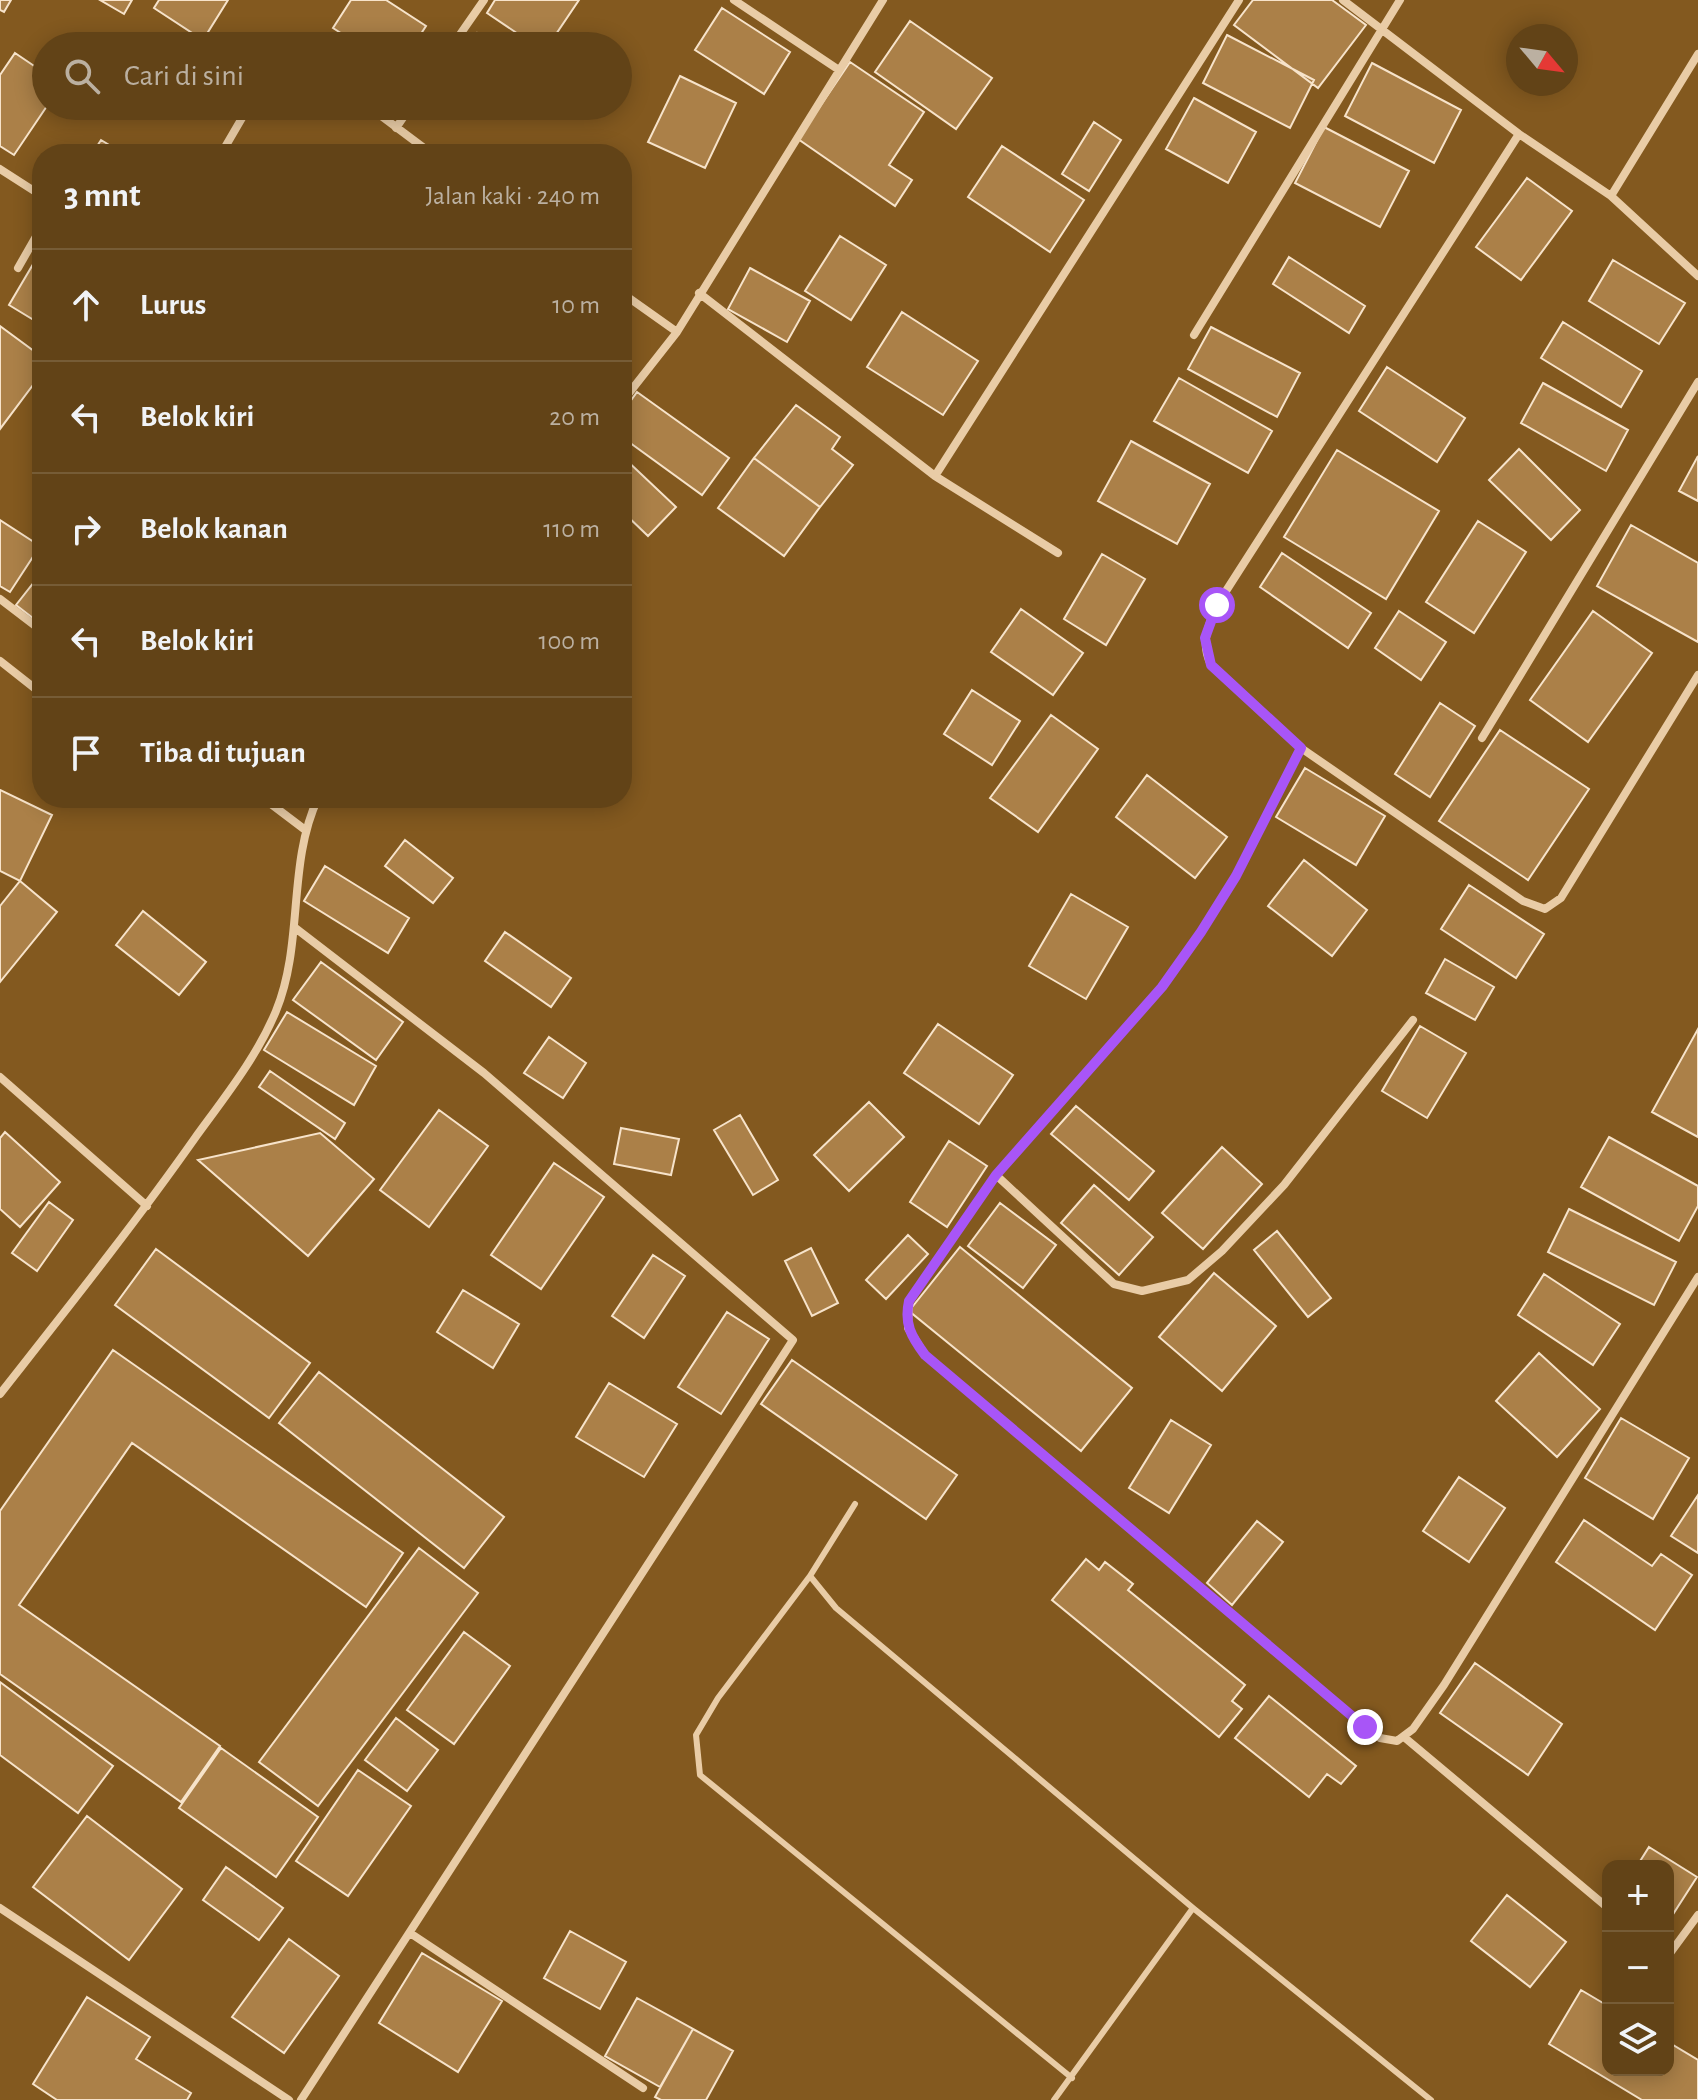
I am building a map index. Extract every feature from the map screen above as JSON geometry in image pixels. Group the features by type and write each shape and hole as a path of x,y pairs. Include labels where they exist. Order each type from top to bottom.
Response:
{"street":[{"path":"462,32 484,0"},
{"path":"734,0 839,70"},
{"path":"632,389 677,332 883,0"},
{"path":"935,476 1239,0"},
{"path":"1343,0 1382,33 1519,134 1611,196 1698,276"},
{"path":"1194,335 1400,0"},
{"path":"1611,196 1698,54"},
{"path":"227,144 241,120"},
{"path":"386,120 418,144"},
{"path":"396,128 401,120"},
{"path":"1519,134 1226,592 1208,626 1205,647 1211,665 1301,748 1523,901 1545,909 1561,898 1698,675"},
{"path":"0,169 32,190"},
{"path":"18,268 32,244"},
{"path":"699,293 935,476 1058,553"},
{"path":"632,300 677,332"},
{"path":"1482,738 1698,382"},
{"path":"0,599 32,623"},
{"path":"0,661 32,686"},
{"path":"1301,748 1236,876 1162,987 996,1175 909,1301 906,1316 925,1355 1365,1727 1380,1738 1397,1741 1404,1737 1444,1685 1698,1277"},
{"path":"276,808 304,829"},
{"path":"0,1394 147,1206 247,1065 276,1012 288,978 304,829 313,808"},
{"path":"294,927 484,1073 793,1340 301,2100"},
{"path":"996,1175 1114,1284 1142,1291 1188,1280 1222,1251 1284,1185 1413,1020"},
{"path":"0,1077 147,1206"},
{"path":"1404,1737 1602,1903"},
{"path":"0,1908 289,2100"},
{"path":"1674,1948 1698,1915"},
{"path":"410,1933 643,2088"}],"lane":[{"path":"855,1504 810,1576 718,1698 696,1735 700,1775 1072,2078"},
{"path":"810,1576 836,1608 1193,1908 1431,2100"},
{"path":"1054,2100 1193,1908"}],"building":[{"path":"0,0 11,0 4,12 0,10"},
{"path":"100,0 132,0 124,14"},
{"path":"159,0 228,0 208,32 191,32 154,8"},
{"path":"351,0 386,0 426,26 422,32 339,32 333,28"},
{"path":"495,0 579,0 557,32 515,32 487,13"},
{"path":"1253,0 1332,0 1366,25 1318,88 1234,25"},
{"path":"722,8 790,52 764,94 695,50"},
{"path":"910,21 992,78 956,129 875,72"},
{"path":"1227,35 1314,80 1290,128 1203,83"},
{"path":"15,53 32,65 32,120 38,120 14,155 0,146 0,75"},
{"path":"850,62 924,112 889,165 912,180 895,206 798,139"},
{"path":"1372,63 1461,110 1434,163 1345,116"},
{"path":"680,76 736,103 705,168 648,142"},
{"path":"1194,98 1256,132 1228,183 1166,149"},
{"path":"1094,122 1121,140 1089,191 1062,174"},
{"path":"1324,127 1409,171 1380,227 1295,183"},
{"path":"1002,146 1084,200 1050,252 968,197"},
{"path":"1527,178 1572,211 1521,280 1476,247"},
{"path":"840,236 886,265 851,320 805,291"},
{"path":"1289,257 1365,306 1349,333 1273,284"},
{"path":"1613,260 1685,303 1659,344 1589,301"},
{"path":"32,266 32,319 9,305"},
{"path":"750,268 810,301 787,342 728,309"},
{"path":"902,312 978,361 943,415 867,367"},
{"path":"1563,322 1642,371 1621,407 1541,358"},
{"path":"0,326 32,350 32,386 0,429"},
{"path":"1211,327 1300,373 1277,417 1188,369"},
{"path":"1387,367 1465,418 1437,462 1359,411"},
{"path":"1179,378 1272,431 1248,473 1154,421"},
{"path":"1543,383 1628,430 1606,471 1521,423"},
{"path":"637,392 729,458 702,495 632,444 632,399"},
{"path":"796,405 840,437 832,449 853,465 820,507 754,458"},
{"path":"1131,441 1210,484 1177,544 1098,501"},
{"path":"1519,449 1580,510 1551,540 1489,480"},
{"path":"1337,450 1439,511 1386,599 1284,537"},
{"path":"1698,456 1698,501 1679,491"},
{"path":"754,458 820,507 784,556 718,508"},
{"path":"632,465 676,507 648,536 632,521"},
{"path":"0,520 32,541 32,558 10,592 0,586"},
{"path":"1478,521 1526,552 1474,633 1426,602"},
{"path":"1631,525 1698,563 1698,642 1597,586"},
{"path":"1282,553 1371,613 1348,648 1260,587"},
{"path":"1102,554 1145,579 1106,645 1064,619"},
{"path":"32,585 32,617 16,605"},
{"path":"1021,609 1083,653 1053,695 991,652"},
{"path":"1399,611 1446,642 1421,680 1375,648"},
{"path":"1593,611 1652,653 1588,742 1530,700"},
{"path":"972,690 1020,721 992,765 944,734"},
{"path":"1440,703 1475,726 1430,797 1395,774"},
{"path":"1051,715 1098,749 1038,832 990,798"},
{"path":"1500,730 1589,789 1528,880 1439,821"},
{"path":"1305,768 1385,816 1356,865 1276,817"},
{"path":"1147,775 1227,837 1195,878 1116,817"},
{"path":"0,790 52,815 20,881 0,871"},
{"path":"405,840 453,878 433,903 385,866"},
{"path":"1304,860 1367,910 1332,956 1268,906"},
{"path":"325,866 409,918 388,953 304,901"},
{"path":"20,881 57,912 0,982 0,906"},
{"path":"1469,885 1544,934 1516,978 1441,929"},
{"path":"1071,894 1128,927 1086,999 1029,966"},
{"path":"143,911 206,962 179,995 116,945"},
{"path":"505,932 571,978 551,1007 485,961"},
{"path":"1445,959 1494,987 1475,1020 1426,993"},
{"path":"321,962 403,1022 376,1060 293,1000"},
{"path":"287,1012 376,1066 354,1105 264,1050"},
{"path":"938,1024 1013,1075 979,1124 904,1073"},
{"path":"1420,1026 1466,1053 1427,1118 1382,1091"},
{"path":"1698,1029 1698,1137 1652,1112"},
{"path":"549,1037 586,1063 563,1098 524,1073"},
{"path":"270,1071 345,1123 335,1139 259,1087"},
{"path":"869,1102 904,1137 849,1191 814,1155"},
{"path":"1076,1106 1154,1171 1129,1200 1051,1134"},
{"path":"439,1110 488,1146 429,1227 380,1190"},
{"path":"740,1115 778,1180 753,1195 714,1130"},
{"path":"621,1128 679,1139 671,1175 614,1164"},
{"path":"5,1132 60,1182 20,1227 0,1209 0,1138"},
{"path":"320,1133 374,1179 308,1256 198,1160"},
{"path":"1609,1137 1698,1186 1698,1206 1679,1241 1581,1187"},
{"path":"949,1141 987,1166 947,1227 910,1202"},
{"path":"1222,1147 1262,1184 1203,1249 1162,1213"},
{"path":"554,1163 604,1197 541,1289 491,1255"},
{"path":"1094,1185 1153,1237 1119,1275 1061,1223"},
{"path":"49,1202 73,1220 37,1271 12,1253"},
{"path":"1000,1203 1056,1245 1023,1288 968,1246"},
{"path":"1569,1209 1676,1262 1654,1305 1548,1252"},
{"path":"1277,1231 1331,1298 1308,1317 1254,1250"},
{"path":"908,1235 928,1254 886,1299 866,1280"},
{"path":"960,1247 1132,1388 1081,1451 909,1311"},
{"path":"811,1248 838,1303 812,1316 785,1261"},
{"path":"156,1249 310,1363 269,1418 115,1305"},
{"path":"653,1255 685,1276 644,1338 612,1316"},
{"path":"1214,1273 1276,1326 1222,1391 1159,1337"},
{"path":"1544,1274 1620,1324 1593,1365 1518,1315"},
{"path":"463,1290 519,1324 493,1368 437,1332"},
{"path":"727,1312 769,1339 721,1414 678,1387"},
{"path":"113,1350 403,1553 366,1607 132,1443 19,1605 220,1746 181,1802 0,1674 0,1511"},
{"path":"1539,1353 1600,1409 1557,1457 1496,1401"},
{"path":"792,1360 957,1475 926,1519 761,1404"},
{"path":"319,1372 504,1517 464,1568 279,1423"},
{"path":"609,1383 677,1424 644,1477 576,1437"},
{"path":"1621,1418 1689,1458 1653,1519 1585,1478"},
{"path":"1171,1420 1211,1445 1169,1513 1129,1488"},
{"path":"1459,1477 1505,1508 1469,1562 1423,1531"},
{"path":"1698,1495 1698,1553 1671,1536"},
{"path":"1584,1520 1652,1566 1661,1554 1692,1575 1655,1630 1556,1562"},
{"path":"1257,1521 1283,1542 1232,1605 1207,1583"},
{"path":"419,1548 478,1593 318,1806 259,1762"},
{"path":"1086,1559 1099,1570 1105,1562 1133,1584 1128,1590 1245,1685 1232,1701 1242,1709 1219,1737 1052,1600"},
{"path":"464,1632 510,1666 454,1744 407,1710"},
{"path":"1475,1663 1562,1724 1528,1775 1440,1713"},
{"path":"0,1682 113,1766 78,1813 0,1755"},
{"path":"1269,1696 1356,1766 1341,1784 1327,1774 1309,1797 1235,1738"},
{"path":"396,1718 438,1750 407,1791 365,1760"},
{"path":"221,1748 318,1817 276,1877 179,1808"},
{"path":"358,1770 411,1806 348,1896 296,1861"},
{"path":"87,1816 182,1889 129,1960 33,1887"},
{"path":"1649,1847 1670,1860 1641,1860"},
{"path":"1674,1863 1697,1877 1674,1913"},
{"path":"226,1867 283,1908 259,1940 203,1900"},
{"path":"1507,1895 1566,1942 1530,1987 1471,1941"},
{"path":"570,1931 626,1962 600,2009 544,1978"},
{"path":"289,1939 339,1976 284,2053 232,2017"},
{"path":"422,1953 502,2001 458,2072 379,2023"},
{"path":"1581,1990 1602,2002 1602,2076 1549,2044"},
{"path":"87,1997 150,2037 136,2059 191,2093 187,2100 57,2100 33,2084"},
{"path":"637,1998 693,2029 660,2087 605,2056"},
{"path":"693,2029 733,2051 706,2100 661,2100 655,2097"},
{"path":"1674,2046 1698,2060 1698,2100 1642,2100 1602,2076 1674,2076"}],"route":[{"path":"1217,605 1205,638 1211,665 1301,748 1236,876 1201,932 1162,987 996,1175 909,1301 906,1316 908,1328 925,1355 1365,1727"}]}
